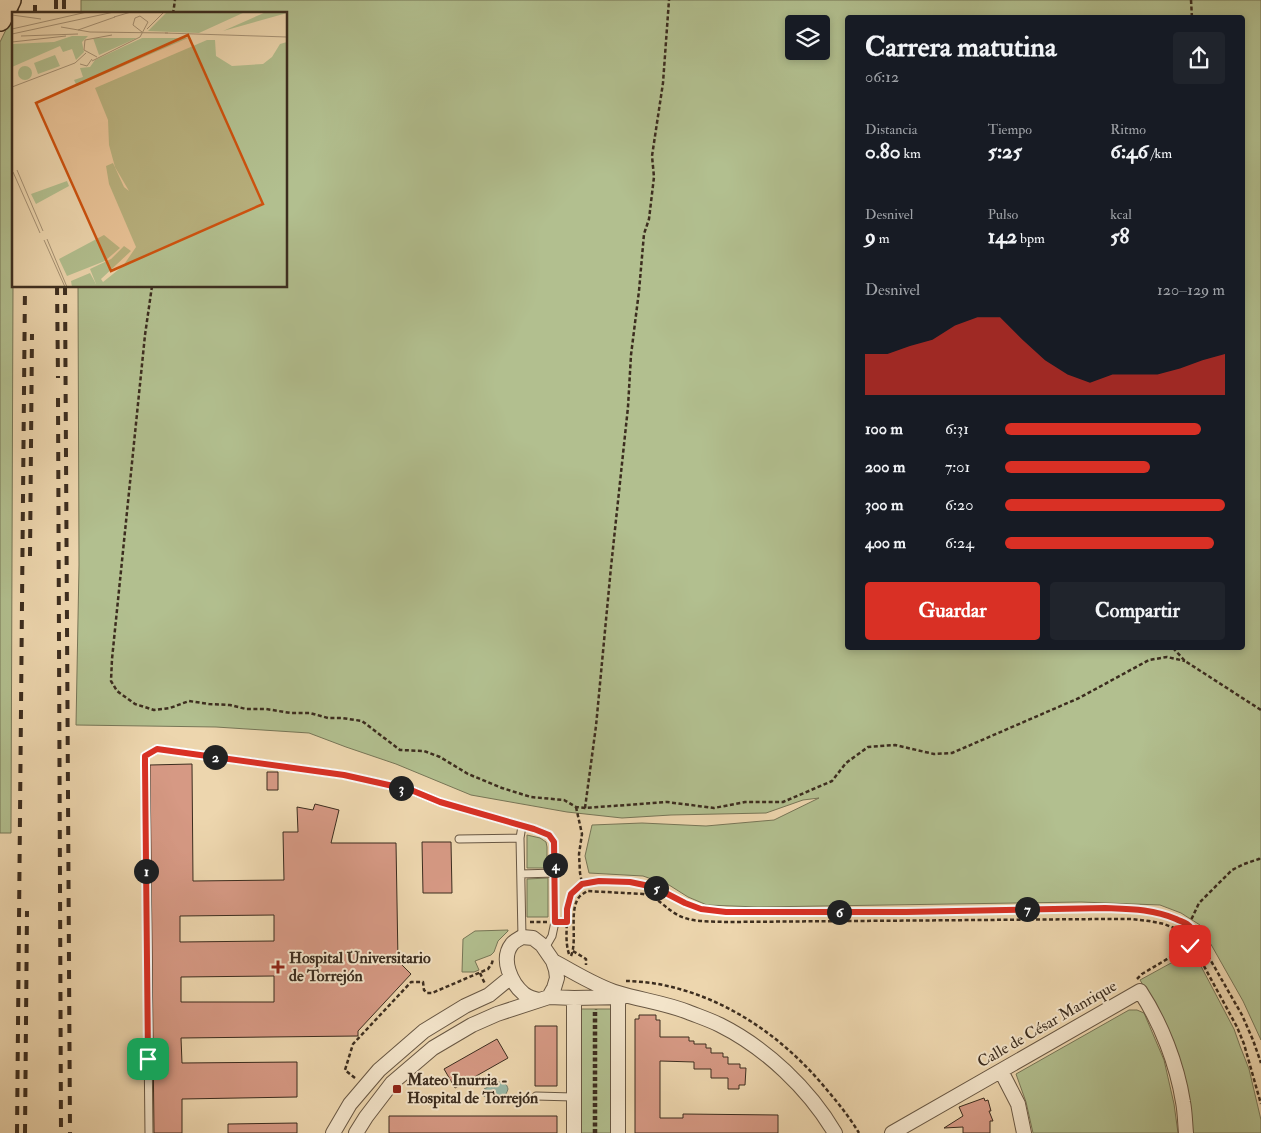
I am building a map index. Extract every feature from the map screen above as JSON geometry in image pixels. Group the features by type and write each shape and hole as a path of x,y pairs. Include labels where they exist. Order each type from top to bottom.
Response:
{"street":[{"path":"356,1133 392,1083 433,1048 472,1025 544,999 554,988 557,978 556,970 545,948 533,938 522,937 512,944 507,956 510,977 526,995 544,999 574,998 595,1001 618,997 648,1000"},
{"path":"553,961 617,992 686,1011 720,1025 758,1048 792,1077 825,1116 835,1133"},
{"path":"333,1133 350,1104 379,1070 424,1031 465,1006 489,995 510,977"},
{"name":"Calle de César Manrique","path":"892,1133 1140,991 1150,1005 1173,1058 1183,1101 1186,1133"},
{"path":"618,997 618,1133"},
{"path":"574,998 574,1133"},
{"path":"1001,1070 1018,1104 1024,1133"}],"lane":[{"path":"149,1133 145,756 151,751 157,749 344,775 411,790 440,802 549,835 554,842 555,922 552,936 545,948"},
{"path":"522,826 520,838 522,937"},
{"path":"459,839 520,838"},
{"path":"521,874 555,873"},
{"path":"536,1096 573,1097"}],"path":[{"path":"585,808 596,726 628,407 631,355 640,291 644,234 649,219 654,177 652,156 663,83 669,0"},
{"path":"1191,0 1192,15"},
{"path":"152,288 145,335 111,681 117,691 135,704 154,710 170,708 189,701 230,705 246,709 310,713 328,718 362,721 400,750 424,751 440,756 468,774 502,788 531,797 564,800 576,807 667,802 714,808 745,802 783,802 832,781 846,763 868,747 895,745 934,754 952,753 1079,698 1149,660 1167,657 1185,661"},
{"path":"1175,650 1185,661 1261,710"},
{"path":"576,807 582,834 579,854 582,884"},
{"path":"1187,924 1199,903 1232,870 1261,857"},
{"path":"1261,1063 1242,1015 1195,933 1187,924 1154,912 1105,908 896,912 726,912 701,909 654,887 630,882 599,881 582,884 571,894 567,909 567,947 570,958 573,951 576,904 580,896 587,891 650,895 659,900 672,912 696,921 1132,919 1164,924 1184,934 1192,944 1240,1036 1261,1104"},
{"path":"522,922 567,922"},
{"path":"1140,991 1135,981 1138,977 1199,940"},
{"path":"573,951 586,959 589,980"},
{"path":"355,1078 345,1070 353,1044 411,982 422,982 424,990 432,994 488,968 494,957"},
{"path":"595,1001 595,1133"},
{"path":"595,1001 595,1133"}],"green space":[{"path":"81,0 1261,0 1261,1040 1243,1001 1200,925 1181,913 1160,905 1081,902 758,907 707,905 688,897 669,885 643,876 589,873 585,856 592,825 642,823 706,826 774,820 819,798 803,800 766,813 622,818 567,812 471,795 396,764 309,733 216,727 76,725 79,565 78,288 288,288 288,12 81,12"},
{"path":"19,3 18,12 15,12"},
{"path":"12,17 11,833 0,833 0,42"},
{"path":"527,835 540,838 546,842 547,868 527,868"},
{"path":"548,878 548,917 527,917 527,879"},
{"path":"508,930 498,941 491,955 475,961 479,970 462,972 463,939 475,931"},
{"path":"1193,951 1234,1029 1249,1069 1261,1120 1261,1133 1191,1133 1155,1005 1140,980"},
{"path":"579,1009 614,1009 615,1133 579,1133"},
{"path":"1129,1010 1137,1010 1144,1013 1164,1060 1174,1104 1178,1133 1033,1133 1026,1102 1016,1074"}],"shaded area":[{"path":"498,1082 504,1083 507,1086 508,1089 505,1095 495,1097 483,1096 484,1089"}],"building":[{"name":"Hospital Universitario de Torrejón","path":"192,764 193,881 284,880 283,832 298,832 297,807 313,810 315,804 339,810 331,843 396,843 398,961 411,974 358,1031 358,1036 181,1038 182,1063 297,1062 297,1097 182,1099 182,1133 154,1133 150,765","holes":["274,915 274,941 180,942 180,916","274,976 274,1002 181,1002 181,977"]},
{"path":"267,772 278,772 278,790 267,790"},
{"path":"422,842 451,842 452,893 423,893"},
{"path":"639,1015 656,1015 656,1020 660,1020 660,1037 689,1037 689,1041 694,1041 694,1044 706,1044 706,1048 711,1048 711,1053 723,1053 723,1057 728,1057 728,1064 740,1064 740,1068 746,1068 745,1085 739,1085 739,1089 728,1089 728,1078 711,1078 711,1069 694,1069 694,1062 660,1061 660,1118 683,1118 683,1114 778,1115 778,1133 635,1133 635,1019 639,1019"},
{"path":"535,1026 557,1026 557,1086 535,1086"},
{"path":"497,1039 508,1058 455,1088 444,1069"},
{"path":"984,1098 985,1101 988,1100 991,1111 989,1111 993,1121 990,1121 990,1133 963,1133 963,1127 944,1128 963,1116 959,1107"},
{"path":"389,1116 557,1116 557,1133 389,1133"},
{"path":"297,1123 297,1133 228,1133 228,1124"}],"railway":[{"path":"35,0 35,12"},
{"path":"56,0 56,12"},
{"path":"64,0 64,12"},
{"path":"17,1133 25,288"},
{"path":"57,288 58,378"},
{"path":"65,288 70,1133"},
{"path":"30,556 32,334"},
{"path":"58,398 61,1133"},
{"path":"25,1133 27,911"}],"place":[{"name":"Hospital Universitario de Torrejón","path":"278,967"},
{"name":"Mateo Inurria - Hospital de Torrejón","path":"397,1089"}],"route":[{"path":"148,1059 145,756 157,749 344,775 411,790 440,802 549,835 554,842 555,922 567,922 567,909 571,894 582,884 599,881 630,882 654,887 701,909 726,912 1133,909 1169,916 1187,924 1199,940 1190,946"}]}
